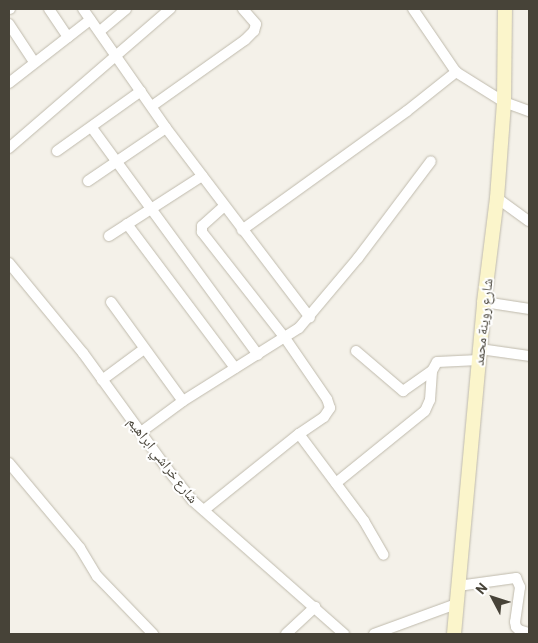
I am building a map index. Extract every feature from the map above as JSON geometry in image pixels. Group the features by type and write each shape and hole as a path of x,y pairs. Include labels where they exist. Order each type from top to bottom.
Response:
{"main road":[{"name":"شارع روينة محمد","path":"454,634 484,302 497,198 504,102 505,9"}],"street":[{"path":"49,9 68,37"},
{"path":"83,9 118,56 166,128 310,318"},
{"path":"100,31 126,9"},
{"path":"9,148 75,89 118,56 170,9"},
{"path":"152,106 245,40 254,31 256,24 243,9"},
{"path":"413,9 456,72 504,102 529,111"},
{"path":"9,83 90,20"},
{"path":"9,24 34,62"},
{"path":"242,230 407,111 456,72"},
{"path":"57,151 92,128 141,91"},
{"path":"92,128 258,355"},
{"path":"88,181 166,128"},
{"path":"140,432 183,401 285,338 310,318 431,161"},
{"path":"109,236 202,176"},
{"path":"497,198 529,221"},
{"path":"204,510 299,434 324,417 330,408 327,399 285,338 201,229 224,206"},
{"path":"127,224 235,368"},
{"name":"شارع خراشي ابراهيم","path":"9,263 78,346 168,470 204,510 316,607 341,633"},
{"path":"110,302 183,401"},
{"path":"484,302 529,309"},
{"path":"102,380 144,350"},
{"path":"356,351 403,391 432,371"},
{"path":"336,483 425,411 430,400 432,371 434,365 440,360 479,355 529,356"},
{"path":"299,434 364,521 384,555"},
{"path":"9,463 80,548 97,576 153,634"},
{"path":"458,586 516,578 520,587 516,627 518,630 529,633"},
{"path":"374,634 456,604"},
{"path":"286,634 316,607"}]}
